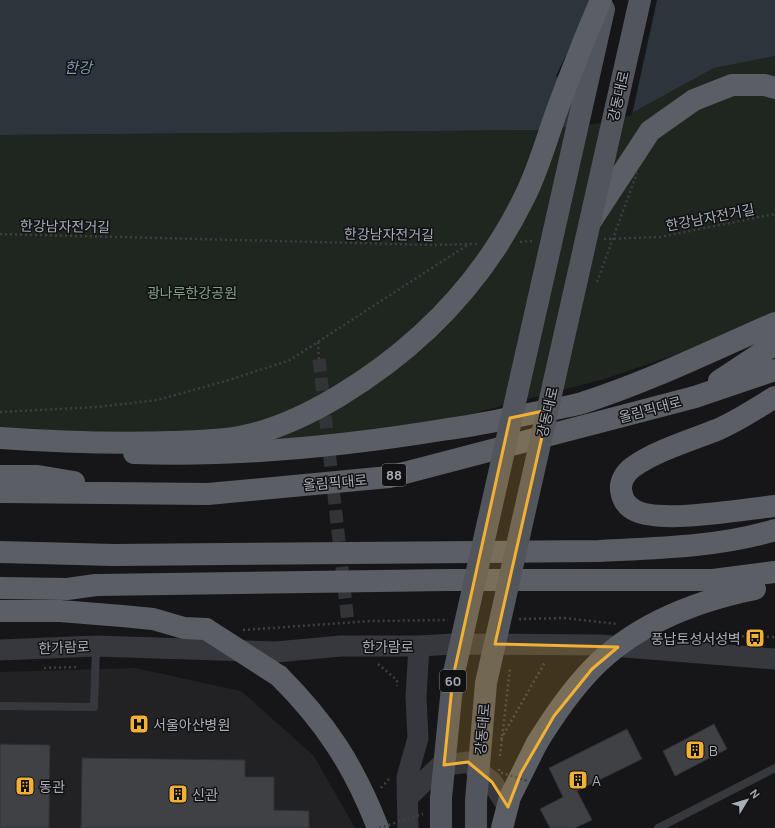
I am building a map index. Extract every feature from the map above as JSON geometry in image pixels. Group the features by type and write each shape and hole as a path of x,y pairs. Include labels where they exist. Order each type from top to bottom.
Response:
{"highway":[{"path":"0,438 48,442 150,442 219,440 240,437 259,432 304,415 362,381 408,348 433,326 456,301 480,271 505,235 526,194 579,52 601,0"},
{"path":"593,231 650,131 694,100 732,86 765,85 775,88"},
{"path":"0,448 141,453 243,452 393,438 454,429 580,403 657,376 775,324"},
{"path":"695,397 775,344"},
{"name":"올림픽대로","path":"0,492 208,494 389,477 695,397 775,370"},
{"path":"775,397 722,428 644,460 631,468 624,475 621,486 625,503 632,509 656,516 677,516 775,506"},
{"path":"150,442 243,452"},
{"path":"0,476 38,476 138,493"},
{"path":"0,552 122,554 599,551 678,546 726,541 775,530"},
{"path":"0,588 67,589 104,585 408,581 713,580 775,572"},
{"path":"502,828 521,773 537,742 572,692 592,669 615,649 666,617 693,605 722,595 765,586"},
{"path":"67,589 108,598 155,605 180,612 279,676 302,698 332,738 360,785 379,828"},
{"path":"0,611 60,612 122,616 153,619 184,628 206,630"}],"main road":[{"name":"60","path":"433,821 441,798 453,677 606,0"},
{"name":"강동대로","path":"476,828 476,800 486,683 517,546 593,231 640,0"}],"street":[{"name":"한가람로","path":"0,650 96,646 276,652 341,646 419,646 454,644 600,645 775,659"},
{"path":"408,828 407,777 418,738 416,697 419,646"},
{"path":"418,738 440,766"},
{"path":"407,798 440,766 468,762 492,782 508,807"}],"lane":[{"path":"0,706 94,707 96,646"},
{"path":"658,828 775,768"}],"path":[{"path":"597,284 637,173"},
{"name":"한강남자전거길","path":"593,231 660,236 775,214"},
{"name":"한강남자전거길","path":"0,234 434,245 485,243"},
{"path":"517,242 541,241"},
{"path":"0,412 97,407 156,400 226,381 290,360 469,244"},
{"path":"318,342 319,359"},
{"path":"520,621 522,613"},
{"path":"377,663 397,680 397,687"},
{"path":"500,758 510,667"},
{"path":"499,765 499,772 528,781"},
{"path":"380,787 390,777"},
{"path":"379,828 433,821"}],"highlighted area":[{"path":"548,410 495,644 618,647 592,669 554,716 521,773 508,807 492,782 468,762 444,765 453,677 510,418"}],"shaded area":[{"name":"서울아산병원","path":"135,668 241,691 314,756 355,828 0,828 0,672"}],"green space":[{"name":"광나루한강공원","path":"775,56 775,312 684,352 604,379 429,425 310,445 0,442 0,135 547,130 632,113 714,68"}],"water":[{"name":"한강","path":"0,0 775,0 775,56 714,68 632,113 606,120 547,130 0,135"}],"pier":[{"path":"592,0 657,0 632,115 606,122 569,128 574,98 556,76"}],"building":[{"name":"B","path":"714,724 727,749 675,776 663,751"},
{"name":"A","path":"627,729 642,759 577,791 592,820 575,828 550,828 540,809 563,797 549,768"},
{"name":"동관","path":"0,744 50,745 49,828 0,828"},
{"name":"신관","path":"82,758 245,760 245,777 274,777 274,810 309,811 309,828 81,828"}],"tunnel":[{"path":"319,359 348,623"}],"place":[{"name":"풍납토성서성벽","path":"755,638"},
{"name":"서울아산병원","path":"139,724"},
{"name":"B","path":"695,750"},
{"name":"A","path":"578,780"},
{"name":"동관","path":"25,786"},
{"name":"신관","path":"178,794"}]}
